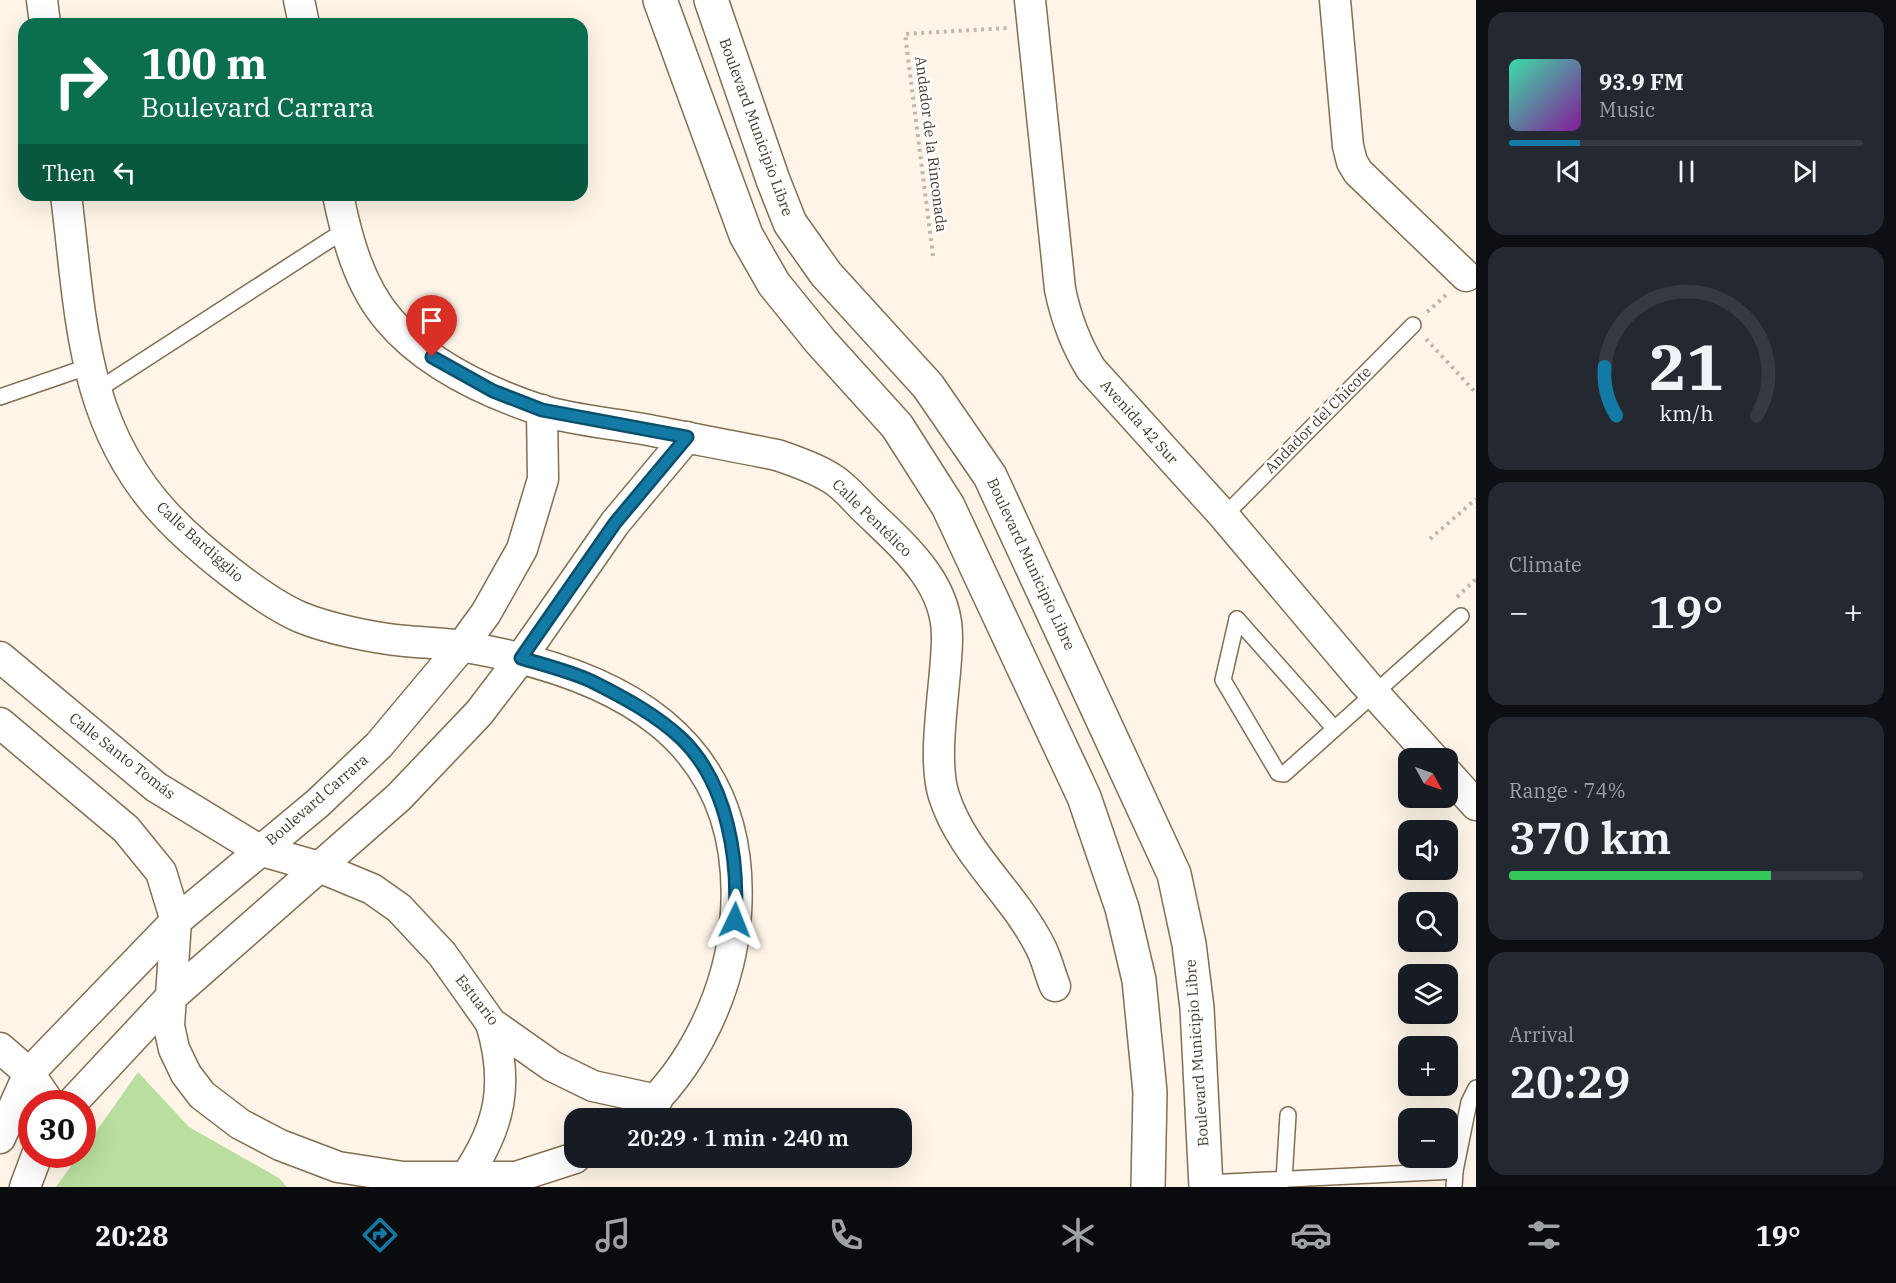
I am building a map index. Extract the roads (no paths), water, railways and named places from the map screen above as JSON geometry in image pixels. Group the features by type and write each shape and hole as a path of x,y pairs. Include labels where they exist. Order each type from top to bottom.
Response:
{"main road":[{"path":"660,0 746,235 774,284 821,342 897,426 948,506 1084,797 1122,908 1139,980 1150,1092 1148,1187"},
{"name":"Boulevard Municipio Libre","path":"711,0 790,223 826,274 928,386 990,476 1174,874 1189,944 1197,1008 1206,1185"}],"street":[{"path":"42,0 44,18"},
{"path":"299,0 303,18"},
{"path":"1335,0 1352,162 1358,172 1466,276"},
{"name":"Avenida 42 Sur","path":"1031,14 1060,289 1070,330 1091,369 1224,516 1375,694 1424,748"},
{"name":"Calle Bardigglio","path":"67,201 92,379 114,442 135,479 168,518 260,594 301,617 401,641 462,646 521,658 588,680 645,710 683,741 696,757 724,812 737,896 734,944 721,989 702,1033 647,1108"},
{"name":"Calle Pentélico","path":"339,201 345,230 361,277 388,320 416,347 447,368 493,391 542,410 777,454 833,479 904,548 937,590 946,613 947,639 939,766 942,793 951,816 967,844 1026,923 1041,949 1054,986"},
{"name":"Boulevard Carrara","path":"0,1138 29,1073 176,921 318,802 379,745 462,646 486,613 522,549 543,479 542,410"},
{"path":"84,1090 169,999 399,797 479,713 521,658 615,523 687,437"},
{"name":"Calle Santo Tomás","path":"0,657 156,787 259,850 319,867"},
{"path":"0,723 126,829 161,872 176,921 168,1026 174,1049 186,1074 202,1095 240,1124 280,1145 338,1167 403,1177 516,1177 564,1162"},
{"path":"1458,785 1476,806"},
{"name":"Estuario","path":"319,867 372,888 399,908 442,954 491,1023 572,1078 642,1108"},
{"path":"465,1178 481,1156 500,1104 502,1076 499,1049 491,1023"},
{"path":"0,1047 29,1073 41,1090"},
{"path":"25,1187 32,1168"}],"lane":[{"path":"0,397 92,379 345,230"},
{"name":"Andador del Chicote","path":"1224,516 1413,325"},
{"path":"1334,728 1237,619 1223,680 1278,773 1284,774 1461,616"},
{"path":"1454,1187 1469,1102 1476,1088"},
{"path":"1284,1180 1288,1115"},
{"path":"1206,1185 1455,1171"}]}
